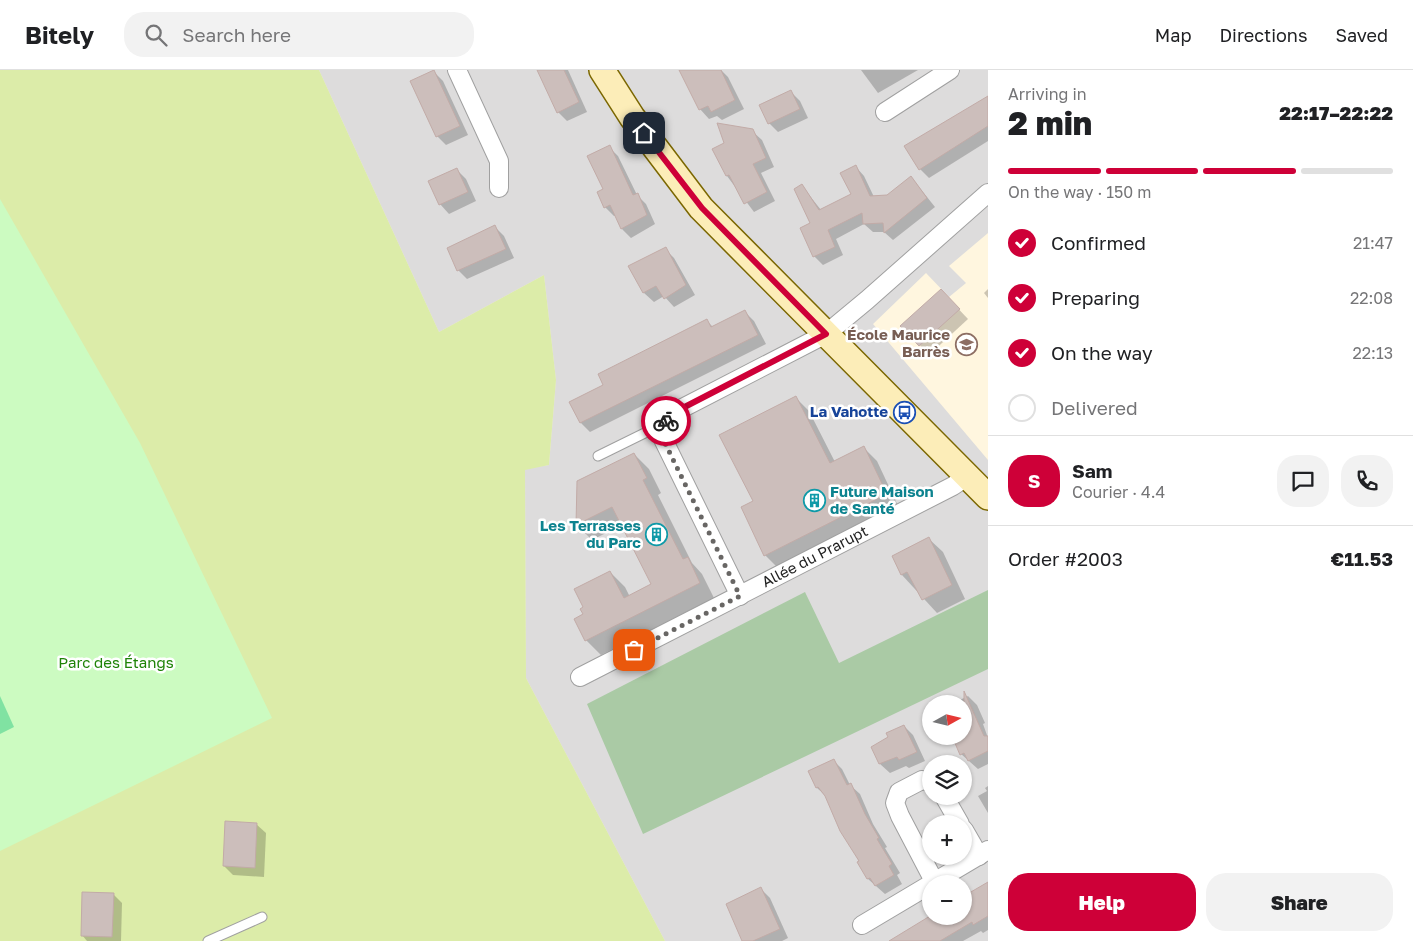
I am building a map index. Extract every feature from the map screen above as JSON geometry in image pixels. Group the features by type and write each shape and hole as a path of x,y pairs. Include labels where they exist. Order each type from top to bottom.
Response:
{"main road":[{"path":"602,70 632,117 702,208 988,497"}],"street":[{"path":"457,70 499,161 499,188"},
{"path":"885,112 950,70"},
{"path":"740,596 662,437 663,424 671,414 826,334 988,193"},
{"name":"Allée du Prarupt","path":"580,677 953,486 968,476"},
{"path":"922,780 899,792 895,803 931,875"},
{"path":"944,875 983,853 972,840"},
{"path":"862,925 922,888"}],"lane":[{"path":"598,456 663,424"},
{"path":"208,941 262,917"}],"shaded area":[{"path":"319,70 988,70 988,941 665,941 526,678 525,469 549,465 556,380 544,275 439,332"},
{"name":"École Maurice Barrès","path":"988,233 988,460 873,324 926,273 949,297 966,283 949,266"}],"green space":[{"path":"0,70 319,70 439,332 544,275 556,380 549,465 525,470 526,678 665,941 0,941"},
{"name":"Parc des Étangs","path":"0,199 140,443 272,718 0,851"},
{"path":"988,590 988,669 934,695 922,695 922,701 643,834 587,704 805,592 839,663"},
{"path":"0,696 14,727 0,734"}],"building":[{"path":"434,70 460,126 436,137 410,81"},
{"path":"537,70 564,70 579,102 557,113"},
{"path":"679,70 721,70 735,100 711,112 708,106 699,110"},
{"path":"791,90 800,109 768,124 759,105"},
{"path":"988,96 988,126 919,170 904,146"},
{"path":"717,123 753,129 766,158 753,164 767,192 744,204 729,175 726,176 712,149 724,143"},
{"path":"610,145 633,195 638,193 647,215 621,229 610,205 604,208 597,192 603,189 587,156"},
{"path":"856,165 870,196 887,195 911,176 927,198 884,233 883,223 863,224 862,213 828,230 835,247 813,257 800,228 810,223 794,189 802,184 819,210 851,194 840,173"},
{"path":"457,168 468,192 439,205 428,181"},
{"path":"495,225 506,249 457,271 447,248"},
{"path":"666,247 686,285 664,299 656,286 643,293 628,266"},
{"path":"941,289 960,309 919,346 900,326"},
{"path":"745,310 758,335 580,423 569,402 603,385 598,374 707,319 711,327"},
{"path":"796,396 830,463 864,446 887,494 764,556 741,507 753,501 719,435"},
{"path":"634,453 647,478 643,480 683,559 688,557 700,583 585,641 574,619 583,614 580,609 583,607 574,589 610,571 624,598 651,584 612,507 576,525 577,481"},
{"path":"929,537 952,585 922,600 907,572 901,575 892,556"},
{"path":"972,709 984,736 988,736 988,751 972,759 972,755 965,755 964,753 960,755 956,745 972,745"},
{"path":"904,725 917,752 899,760 897,757 879,764 871,747 888,737 886,733"},
{"path":"834,759 847,785 851,783 865,814 879,838 877,839 892,864 889,866 894,875 875,886 870,878 867,879 857,862 859,861 840,831 825,796 818,787 816,788 808,771"},
{"path":"225,821 257,823 255,868 223,866"},
{"path":"988,882 988,916 973,925 972,922 972,891"},
{"path":"761,887 780,929 753,941 742,941 726,904"},
{"path":"82,892 114,893 112,937 81,936"},
{"path":"922,921 922,925 967,925 940,941 889,941"}],"way so far":[{"path":"634,650 740,596 662,437 663,424 666,421"}],"place":[{"name":"École Maurice Barrès","path":"966,344"},
{"name":"La Vahotte","path":"904,412"},
{"name":"Future Maison de Santé","path":"814,501"},
{"name":"Les Terrasses du Parc","path":"657,535"}],"route":[{"path":"644,133 702,208 826,334 671,414 666,421"}]}
